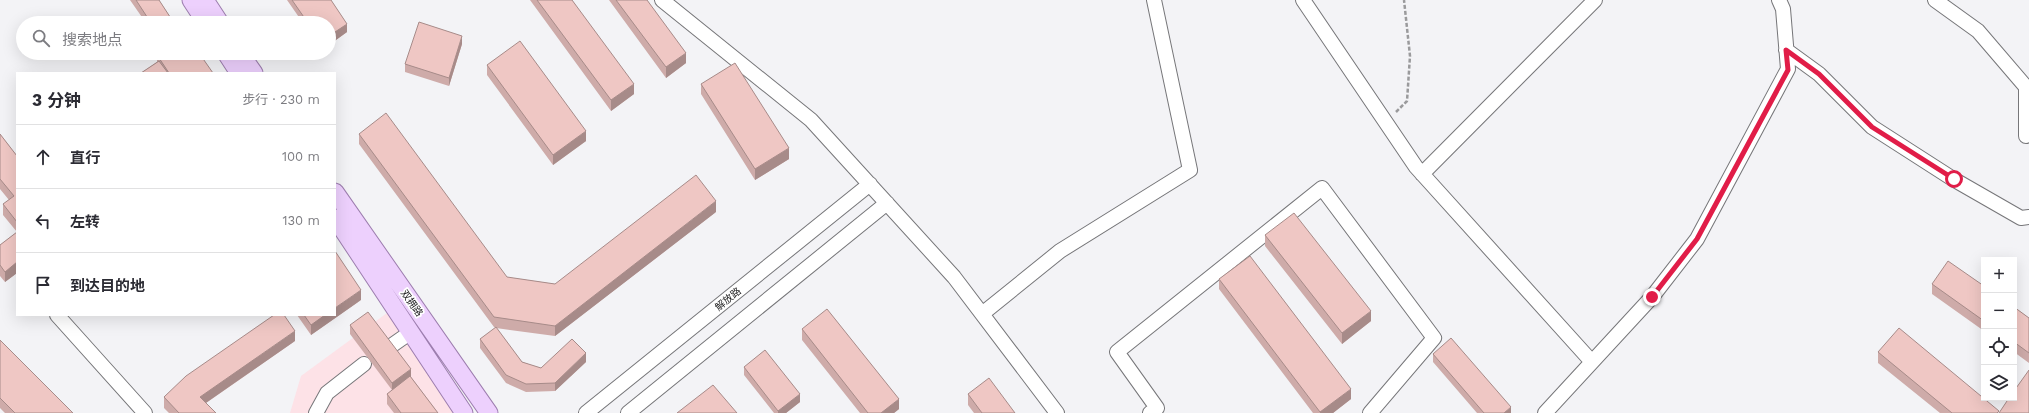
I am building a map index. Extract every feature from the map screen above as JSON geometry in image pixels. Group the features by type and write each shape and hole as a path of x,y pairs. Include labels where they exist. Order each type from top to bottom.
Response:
{"main road":[{"path":"191,0 201,16"},
{"path":"205,0 215,16"},
{"path":"231,60 238,72"},
{"path":"245,60 253,72"},
{"name":"双拥路","path":"336,193 489,413"},
{"name":"双拥路","path":"336,220 464,413"}],"street":[{"path":"662,0 811,120 954,277 1058,413"},
{"path":"982,314 1060,251 1190,170 1154,0"},
{"path":"1303,0 1422,174 1592,362"},
{"path":"1422,174 1595,0"},
{"path":"1546,413 1652,297 1697,239 1788,70 1783,9 1779,0"},
{"path":"1935,0 1978,31 2026,87 2026,136"},
{"path":"1786,50 1819,74 1872,127 2021,218 2029,217"},
{"name":"解放路","path":"586,413 870,184"},
{"path":"1156,411 1117,352 1322,188 1434,338 1370,413"},
{"path":"628,413 887,203"},
{"path":"58,316 145,413"},
{"path":"391,346 411,332"},
{"path":"316,413 327,393 364,364"}],"path":[{"path":"1386,123 1407,101 1410,56 1404,0"}],"shaded area":[{"path":"387,313 457,413 290,413 301,376"}],"building":[{"path":"136,0 159,0 169,16 146,16"},
{"path":"292,0 331,0 347,24 336,31 336,16 303,16"},
{"path":"537,0 572,0 634,84 611,100"},
{"path":"616,0 647,0 686,53 666,67"},
{"path":"419,22 462,36 449,78 405,64"},
{"path":"520,41 586,131 553,155 487,65"},
{"path":"160,60 204,60 212,72 168,72"},
{"path":"159,61 167,72 142,72"},
{"path":"735,63 789,148 755,169 701,84"},
{"path":"386,113 507,277 555,284 696,175 716,201 555,326 494,317 359,134"},
{"path":"0,134 16,155 16,221 3,204 14,196 0,179"},
{"path":"1294,213 1371,311 1342,333 1265,235"},
{"path":"16,233 16,263 5,272 0,265 0,245"},
{"path":"336,252 361,290 336,307"},
{"path":"1250,256 1351,389 1320,412 1219,279"},
{"path":"1948,261 1981,284 1981,319 1932,284"},
{"path":"827,309 899,399 881,413 868,413 802,329"},
{"path":"2017,309 2029,318 2029,353 2017,344"},
{"path":"368,312 411,369 392,383 350,325"},
{"path":"273,316 285,316 295,331 200,397 216,413 179,413 164,397 186,376"},
{"path":"305,316 324,316 311,325"},
{"path":"496,327 522,362 541,368 572,339 586,353 555,383 526,384 506,375 480,339"},
{"path":"1899,328 1981,396 1981,401 1987,401 1999,411 1997,413 1952,413 1878,352"},
{"path":"1451,338 1511,407 1504,413 1484,413 1433,354"},
{"path":"0,340 73,413 15,413 0,398"},
{"path":"765,350 800,394 778,411 744,367"},
{"path":"2029,370 2029,413 1999,413 2007,401 2017,401 2017,387"},
{"path":"410,376 438,413 401,413 387,394"},
{"path":"989,378 1015,413 982,413 968,394"},
{"path":"713,385 737,413 677,413"}],"route":[{"path":"1652,297 1697,239 1788,70 1786,50 1819,74 1872,127 1954,179"}]}
